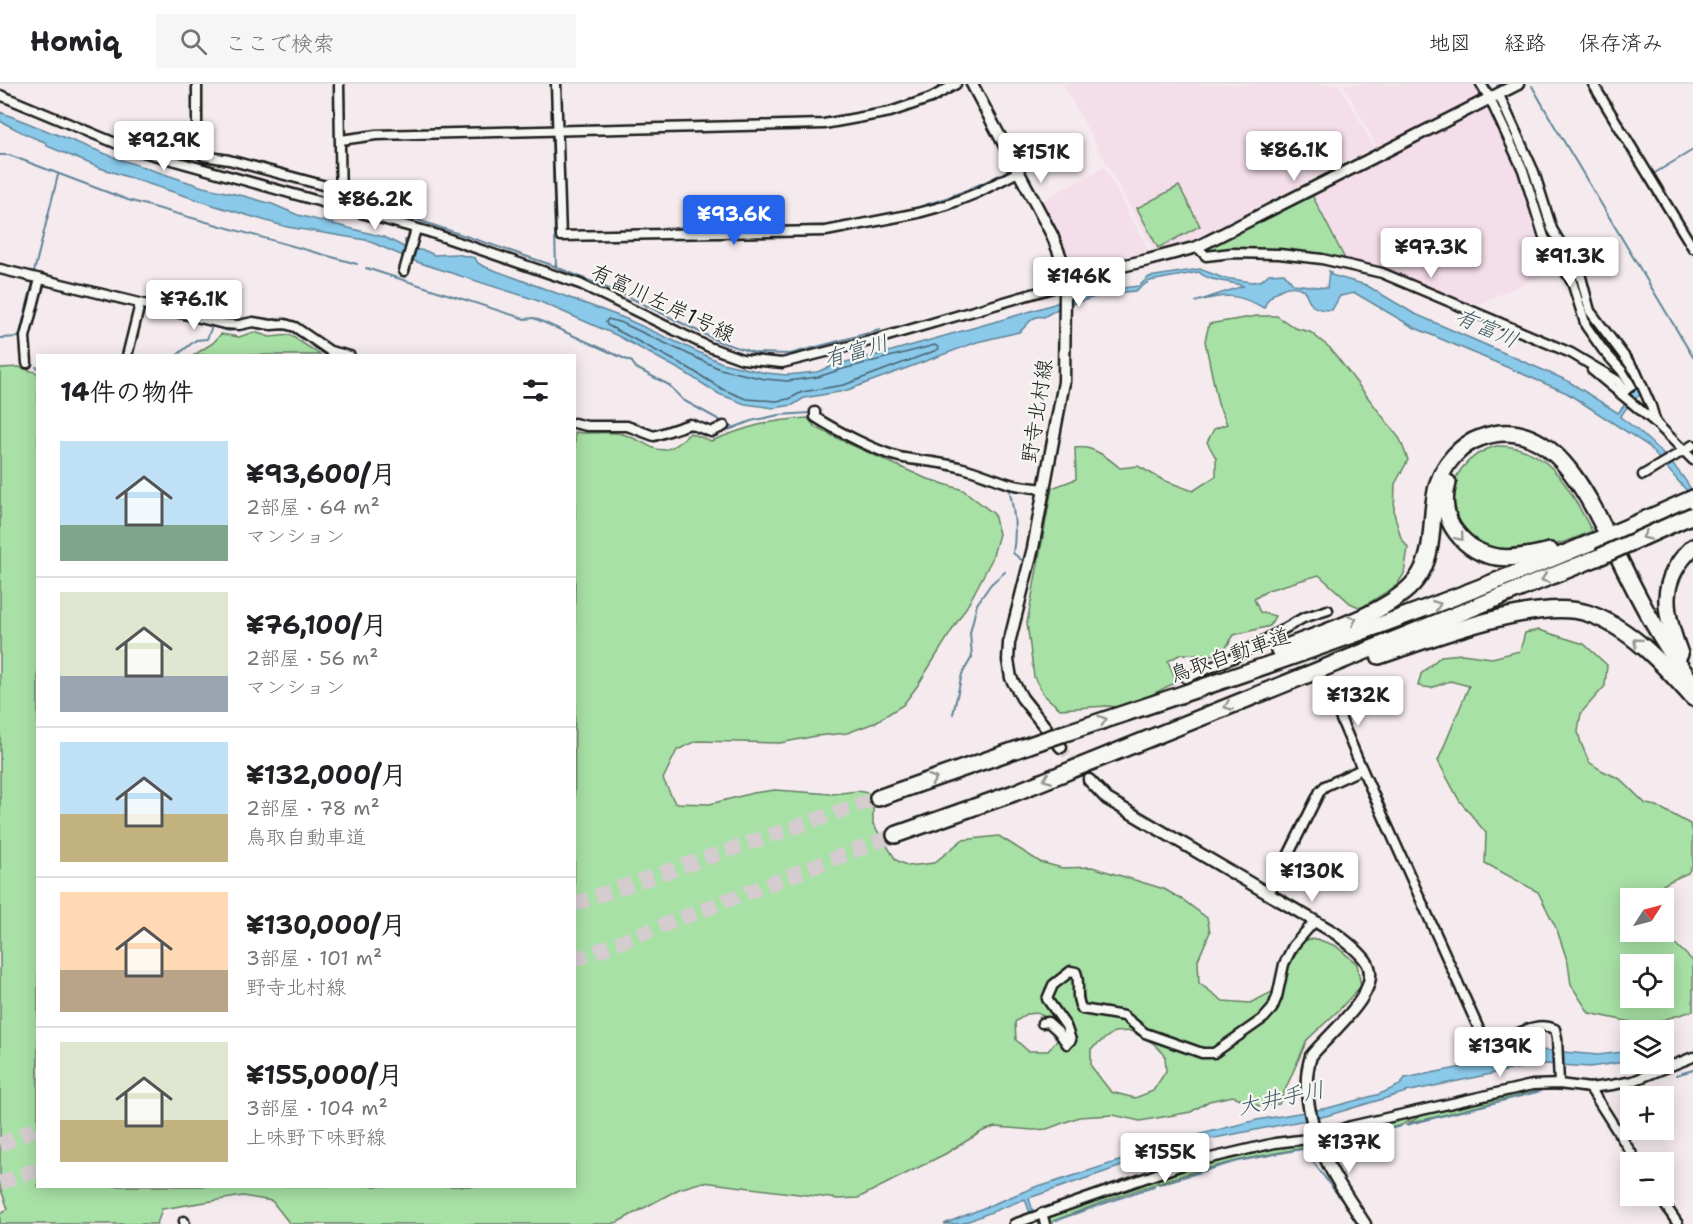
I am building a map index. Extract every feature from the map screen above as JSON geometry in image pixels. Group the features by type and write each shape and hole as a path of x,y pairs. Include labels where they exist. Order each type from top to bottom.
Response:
{"highway":[{"path":"1144,707 1364,615 1404,593 1418,579 1429,552 1438,483 1453,456 1472,441 1503,432 1524,435 1540,444 1568,467 1581,485 1601,541"},
{"path":"1689,682 1633,602 1601,541 1580,497 1560,469 1546,456 1522,442 1508,440 1486,443 1473,449 1461,460 1452,473 1447,488 1447,517 1465,543 1486,555 1511,558 1534,555 1628,526 1693,498"},
{"path":"1601,541 1693,515"},
{"path":"1601,541 1628,526"},
{"name":"鳥取自動車道","path":"878,798 1041,741 1062,741 1144,707 1443,603 1601,541"},
{"name":"鳥取自動車道","path":"895,836 1014,793 1282,684 1601,541"},
{"path":"1693,547 1680,560 1671,575 1666,610 1693,698"},
{"path":"1282,684 1312,680 1375,657 1508,616 1551,609 1567,609 1586,613 1626,633 1689,682"}],"street":[{"path":"197,84 197,151 204,156 229,160 341,190"},
{"path":"0,95 125,147 341,207 339,84"},
{"path":"556,84 561,236 826,231 947,205 1018,172"},
{"path":"341,140 376,135 824,124 890,111 931,98 956,84"},
{"path":"972,84 1052,235 1069,278 1197,247 1518,84"},
{"path":"1481,84 1495,97 1534,172 1552,229 1581,277 1590,311 1636,372 1656,423"},
{"path":"1593,84 1693,248"},
{"path":"1495,97 1523,170 1544,237 1572,282 1586,326 1622,371 1631,386 1623,392"},
{"name":"有富川左岸1号線","path":"341,207 580,284 709,347 742,359 759,362 782,363 874,340 1056,287 1069,278"},
{"path":"405,269 416,231"},
{"path":"1197,247 1206,256 1232,253 1279,254 1322,259 1382,273 1573,354 1623,392 1656,423 1689,448 1693,460"},
{"path":"0,268 225,324 238,325 253,322 271,325 285,324 295,327 330,351 342,354"},
{"name":"野寺北村線","path":"1062,741 1022,698 1011,678 1008,660 1009,643 1033,548 1064,382 1065,291 1069,278"},
{"path":"27,363 25,337 40,279"},
{"path":"128,354 141,304"},
{"path":"815,412 815,417 825,424 902,458 957,466 1009,484 1044,489"},
{"path":"576,423 587,426 627,426 654,436 690,424 711,432 724,426"},
{"path":"1643,475 1689,448"},
{"path":"1186,678 1235,657 1303,618 1328,610"},
{"path":"1303,618 1307,629"},
{"path":"1331,696 1486,1042 1493,1043 1524,1029 1547,1025 1555,1029 1559,1080"},
{"path":"1269,894 1320,791 1325,786 1362,769"},
{"path":"1089,780 1107,799 1335,933 1367,962 1371,973 1363,999 1311,1056 1307,1068 1307,1097 1315,1134 1333,1176 1365,1224"},
{"path":"1042,1023 1048,1022 1067,1044 1071,1041 1066,1026 1047,999 1053,985 1071,971 1076,972 1078,976 1077,1002 1082,1009 1124,1016 1145,1033 1202,1053 1214,1053 1264,1018 1272,1009 1284,964 1293,946 1315,921"},
{"path":"1014,1224 1185,1164 1508,1089 1559,1080 1590,1088 1632,1081 1693,1057"},
{"path":"1590,1088 1631,1152"},
{"path":"1666,1206 1678,1224"},
{"path":"1042,1213 1046,1224"}],"shaded area":[{"path":"1063,84 1339,84 1374,147 1193,240 1154,251"},
{"path":"1343,84 1477,84 1486,95 1378,148"},
{"path":"1488,106 1519,174 1536,235 1557,269 1476,305 1417,282 1345,259 1312,195"},
{"path":"1104,167 1150,253 1072,268 1040,202"}],"green space":[{"path":"1179,186 1200,226 1158,248 1137,208"},
{"path":"1312,195 1345,259 1272,250 1210,252 1205,248"},
{"path":"1257,316 1277,316 1295,328 1310,332 1330,348 1400,439 1408,460 1395,484 1394,513 1401,538 1408,548 1404,574 1396,586 1361,608 1350,603 1319,575 1268,590 1254,599 1260,612 1275,616 1270,626 1234,635 1221,655 1181,654 1168,661 1176,682 1127,708 1107,706 1060,709 1044,695 1034,677 1027,623 1052,488 1076,479 1075,448 1093,450 1120,468 1138,466 1163,480 1193,491 1216,476 1216,458 1207,442 1214,429 1227,424 1218,404 1205,341 1209,324"},
{"path":"254,332 270,337 290,335 319,354 196,354 213,343 221,334 239,337"},
{"path":"19,367 36,372 36,1188 576,1188 576,432 622,434 663,450 679,443 690,433 711,441 758,425 808,418 815,427 845,442 925,478 963,490 994,514 999,534 992,559 969,603 903,705 874,723 847,733 780,743 697,741 677,750 663,779 675,803 710,804 775,790 832,794 858,791 873,794 873,824 896,860 908,866 934,863 962,840 999,836 1040,862 1062,868 1092,867 1164,889 1183,900 1207,918 1210,932 1198,960 1199,983 1223,1001 1250,1003 1284,986 1289,966 1304,940 1317,939 1336,946 1357,964 1361,986 1307,1040 1279,1104 1259,1106 1233,1096 1209,1101 1191,1112 1140,1121 1113,1115 1079,1117 1047,1129 995,1127 983,1131 945,1154 858,1198 838,1199 703,1182 679,1189 611,1224 290,1224 272,1201 243,1196 162,1209 157,1224 0,1224 0,1214 8,1209 0,1187 0,368","holes":["1037,1013 1050,1019 1059,1038 1048,1051 1028,1051 1016,1040 1015,1022 1027,1014","1131,1031 1153,1043 1165,1055 1166,1071 1153,1091 1135,1098 1111,1092 1091,1066 1091,1049 1114,1032"]},
{"path":"1496,446 1515,447 1544,461 1566,486 1592,531 1552,546 1521,552 1493,551 1480,547 1472,541 1452,512 1453,486 1462,468 1469,461"},
{"path":"1539,630 1584,644 1607,665 1605,686 1581,713 1578,732 1589,762 1620,779 1646,804 1657,806 1690,824 1693,832 1693,864 1688,873 1658,888 1620,888 1620,942 1673,942 1693,961 1693,1011 1662,1020 1622,1020 1589,1013 1571,985 1568,963 1557,930 1538,892 1485,863 1486,833 1459,800 1438,761 1469,686 1450,681 1431,688 1418,686 1421,674 1441,656 1462,654 1492,658 1520,651 1525,633"},
{"path":"1533,1087 1588,1091 1542,1090 1407,1124 1430,1110"},
{"path":"1421,1112 1402,1125 1323,1146 1321,1140 1330,1135"},
{"path":"1313,1142 1314,1146 1237,1161 1167,1180 1075,1212 1053,1221 1053,1224 1048,1224 1045,1217 1204,1161 1270,1147"}],"water":[{"path":"1484,84 1490,86 1578,276 1584,301 1626,360 1641,390 1640,395 1633,400 1630,396 1634,387 1591,330 1547,236"},
{"path":"0,112 116,158 203,187 244,196 298,215 384,237 406,248 426,251 434,255 456,254 475,258 483,266 624,318 722,363 766,373 787,375 817,372 837,364 1008,318 1062,300 1105,290 1139,286 1149,277 1200,269 1223,278 1253,282 1262,280 1269,274 1284,273 1293,284 1327,288 1329,271 1331,275 1366,285 1413,313 1568,381 1618,413 1625,404 1628,406 1620,417 1675,467 1691,489 1693,498 1647,445 1567,393 1413,327 1355,293 1340,296 1332,310 1325,310 1313,306 1303,290 1292,287 1274,294 1264,308 1230,296 1195,302 1243,286 1208,278 1199,272 1150,281 1135,291 1105,294 1061,307 1044,317 1036,317 1019,332 977,342 845,391 804,398 793,405 774,408 745,404 719,394 616,335 536,300 417,262 366,240 287,227 100,168 47,146 45,142 0,121"},
{"path":"1531,1051 1598,1055 1620,1052 1620,1062 1590,1067 1545,1064 1406,1092 1326,1116 1210,1139 1148,1157 1029,1198 1033,1212 1030,1213 1025,1199 961,1224 944,1224 1040,1185 1205,1133 1257,1120 1328,1108 1380,1094 1400,1085 1405,1078 1526,1055"}],"waterway":[{"path":"1497,86 1501,84"},
{"path":"1598,84 1632,141"},
{"path":"1532,86 1693,357"},
{"path":"346,134 367,132"},
{"path":"552,137 556,266"},
{"path":"1653,174 1693,150"},
{"path":"0,155 9,155 128,200 357,264"},
{"path":"892,214 936,202 978,185 1006,172 1009,163"},
{"path":"34,272 58,175"},
{"name":"有富川","path":"351,200 549,264 631,298 720,342 755,353 790,354 880,330"},
{"path":"780,227 833,225"},
{"path":"839,233 857,230"},
{"path":"563,241 708,237"},
{"path":"405,240 406,250"},
{"path":"366,268 525,319 534,318 632,362 636,368 669,385 683,400 734,428"},
{"path":"0,338 19,337 33,282 25,279"},
{"path":"43,284 136,308"},
{"path":"143,308 229,331 252,327 289,330 327,354"},
{"path":"178,354 196,340 207,339 212,326"},
{"path":"688,429 710,437 751,421 779,415 810,413"},
{"path":"576,428 587,431 601,430"},
{"path":"625,430 653,439"},
{"path":"924,457 948,461"},
{"path":"980,469 1005,479"},
{"path":"1009,488 1015,536 1013,553 1023,561"},
{"path":"1009,616 1022,570"},
{"path":"953,714 962,674 972,657 970,633 977,604 991,584 1005,572"},
{"path":"1676,1075 1693,1070"},
{"path":"1406,1125 1541,1091"},
{"path":"1331,1144 1401,1126"},
{"path":"1159,1184 1238,1161 1308,1148"},
{"path":"1308,1155 1349,1210"},
{"path":"1054,1221 1154,1186"}],"tunnel":[{"path":"1307,629 1331,696"},
{"path":"1061,747 1089,780"},
{"path":"576,903 878,798"},
{"path":"576,959 895,835"},
{"path":"0,1145 36,1128"},
{"path":"0,1183 36,1170"}],"water label":[{"name":"大井手川","path":"1281,1098"}]}
